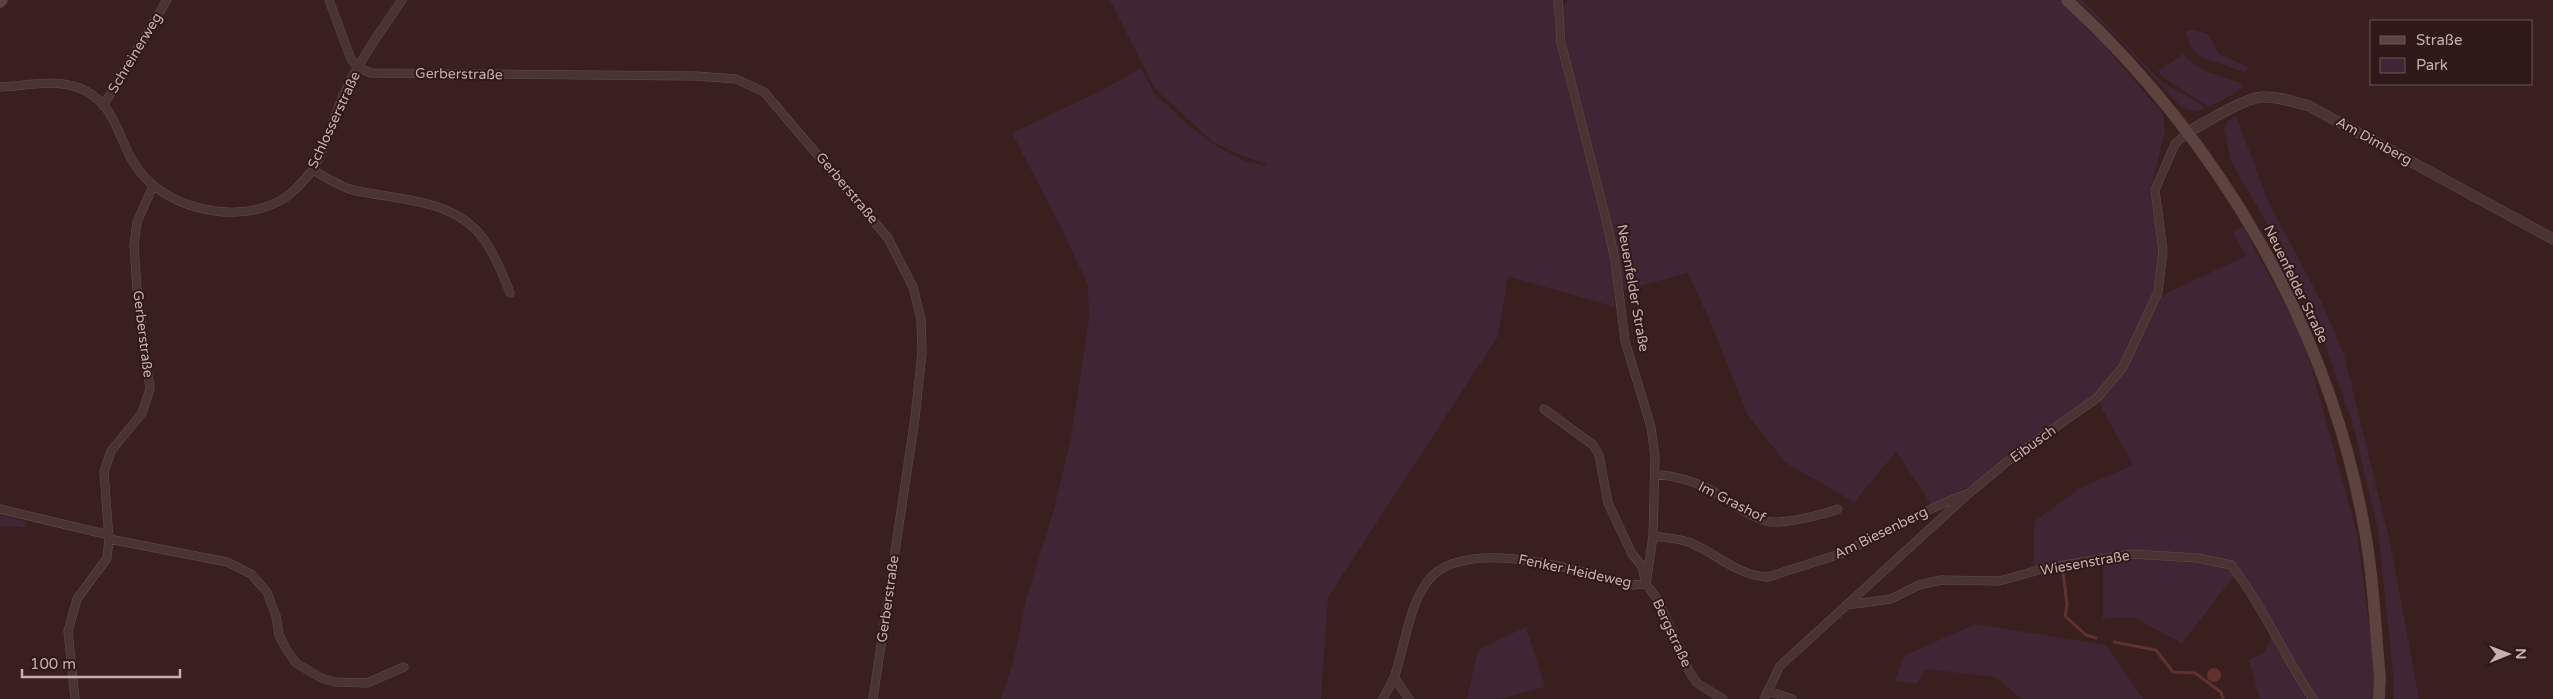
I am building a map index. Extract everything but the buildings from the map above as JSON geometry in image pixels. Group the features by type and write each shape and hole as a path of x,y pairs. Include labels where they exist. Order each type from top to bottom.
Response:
{"main road":[{"name":"Neuenfelder Straße","path":"2067,0 2125,58 2188,132 2245,218 2284,288 2308,337 2343,434 2366,532 2380,677 2379,699"}],"street":[{"name":"Schreinerweg","path":"103,106 167,0"},
{"path":"329,0 351,59 358,68"},
{"name":"Schlosserstraße","path":"0,87 28,83 64,85 85,91 103,106 116,122 134,165 165,196 202,209 243,212 273,204 294,191 313,170 344,94 358,68 402,0"},
{"name":"Neuenfelder Straße","path":"1558,0 1561,43 1613,252 1625,341 1651,427 1656,457 1653,536 1646,584"},
{"name":"Gerberstraße","path":"358,68 371,73 696,76 736,79 764,92 864,208 888,238 913,287 921,319 922,347 915,418 872,699"},
{"name":"Am Dimberg","path":"2188,132 2228,110 2261,97 2283,99 2309,106 2553,239"},
{"name":"Eibusch","path":"1764,699 1780,666 1968,494 2009,460 2097,398 2122,367 2158,292 2163,252 2155,190 2175,144 2188,132"},
{"path":"313,170 356,191 411,198 442,209 464,221 482,238 500,266 510,293"},
{"name":"Gerberstraße","path":"75,699 68,631 77,599 107,558 109,537 104,472 111,451 142,413 150,390 137,289 134,245 137,222 153,186"},
{"name":"Bergstraße","path":"1544,409 1593,445 1599,455 1608,503 1632,554 1642,566 1646,584 1658,600 1689,671 1697,683 1723,699"},
{"name":"Im Grashof","path":"1655,474 1686,480 1706,487 1761,519 1771,522 1826,513 1838,509"},
{"name":"Am Biesenberg","path":"1653,536 1675,538 1692,544 1736,568 1756,576 1768,577 1843,554 1960,495 1968,494"},
{"path":"0,509 109,537 228,562 251,574 267,592 276,616 279,635 286,649 296,663 321,678 335,682 368,683 404,667"},
{"name":"Wiesenstraße","path":"1847,605 1891,599 1919,585 1941,580 1999,581 2046,568 2101,558 2132,554 2198,558 2231,565 2247,586 2288,662 2314,699"},
{"name":"Fenker Heideweg","path":"1383,699 1394,677 1413,609 1427,582 1443,568 1470,560 1498,557 1551,564 1633,585 1646,584"},
{"path":"1394,677 1409,699"},
{"path":"1768,691 1792,699"}],"green space":[{"path":"1110,0 1554,0 1554,24 1562,67 1611,257 1615,307 1508,276 1498,336 1328,597 1321,699 1001,699 1014,659 1026,600 1054,509 1071,438 1089,319 1088,285 1060,225 1012,133 1101,91 1141,68 1154,93 1193,129 1213,144 1245,161 1266,166 1267,164 1245,157 1213,142 1155,89"},
{"path":"1569,0 2059,0 2102,43 2163,114 2165,131 2150,191 2160,251 2155,290 2120,365 2094,395 2005,457 1973,484 1932,505 1896,452 1854,502 1785,462 1747,414 1711,323 1688,273 1624,290 1610,219 1569,64 1562,6"},
{"path":"2077,0 2082,0 2162,82 2198,102 2205,109 2196,111 2181,107 2116,36"},
{"path":"2193,30 2208,34 2219,54 2250,68 2244,72 2201,57 2191,48 2186,31"},
{"path":"2183,54 2203,69 2241,83 2243,86 2234,94 2209,107 2165,79 2158,71"},
{"path":"2236,116 2268,201 2322,303 2344,355 2390,542 2419,699 2394,699 2378,530 2354,428 2321,333 2292,267 2231,161 2224,129 2228,121"},
{"path":"2243,227 2304,341 2357,534 2376,678 2375,699 2317,699 2291,660 2249,583 2232,565 2132,552 2034,570 2034,522 2079,489 2133,465 2099,403 2124,369 2159,297 2246,256 2233,232"},
{"path":"0,515 27,522 25,527 0,526"},
{"path":"2132,557 2201,561 2214,564 2235,575 2182,643 2133,617 2103,619 2103,560"},
{"path":"1975,624 2106,645 2143,699 2022,699 1995,677 1926,669 1917,684 1895,681 1904,656"},
{"path":"1526,627 1545,687 1499,699 1467,699 1478,650"},
{"path":"2272,635 2311,699 2260,699 2249,660 2264,653"}],"shaded area":[{"path":"2214,668 2219,670 2221,675 2219,680 2214,682 2209,680 2207,675 2209,670"}],"waterway":[{"path":"2063,571 2067,605 2065,616 2086,635 2096,638"},
{"path":"2114,642 2156,650 2173,672 2195,673 2221,692 2223,699"}]}
